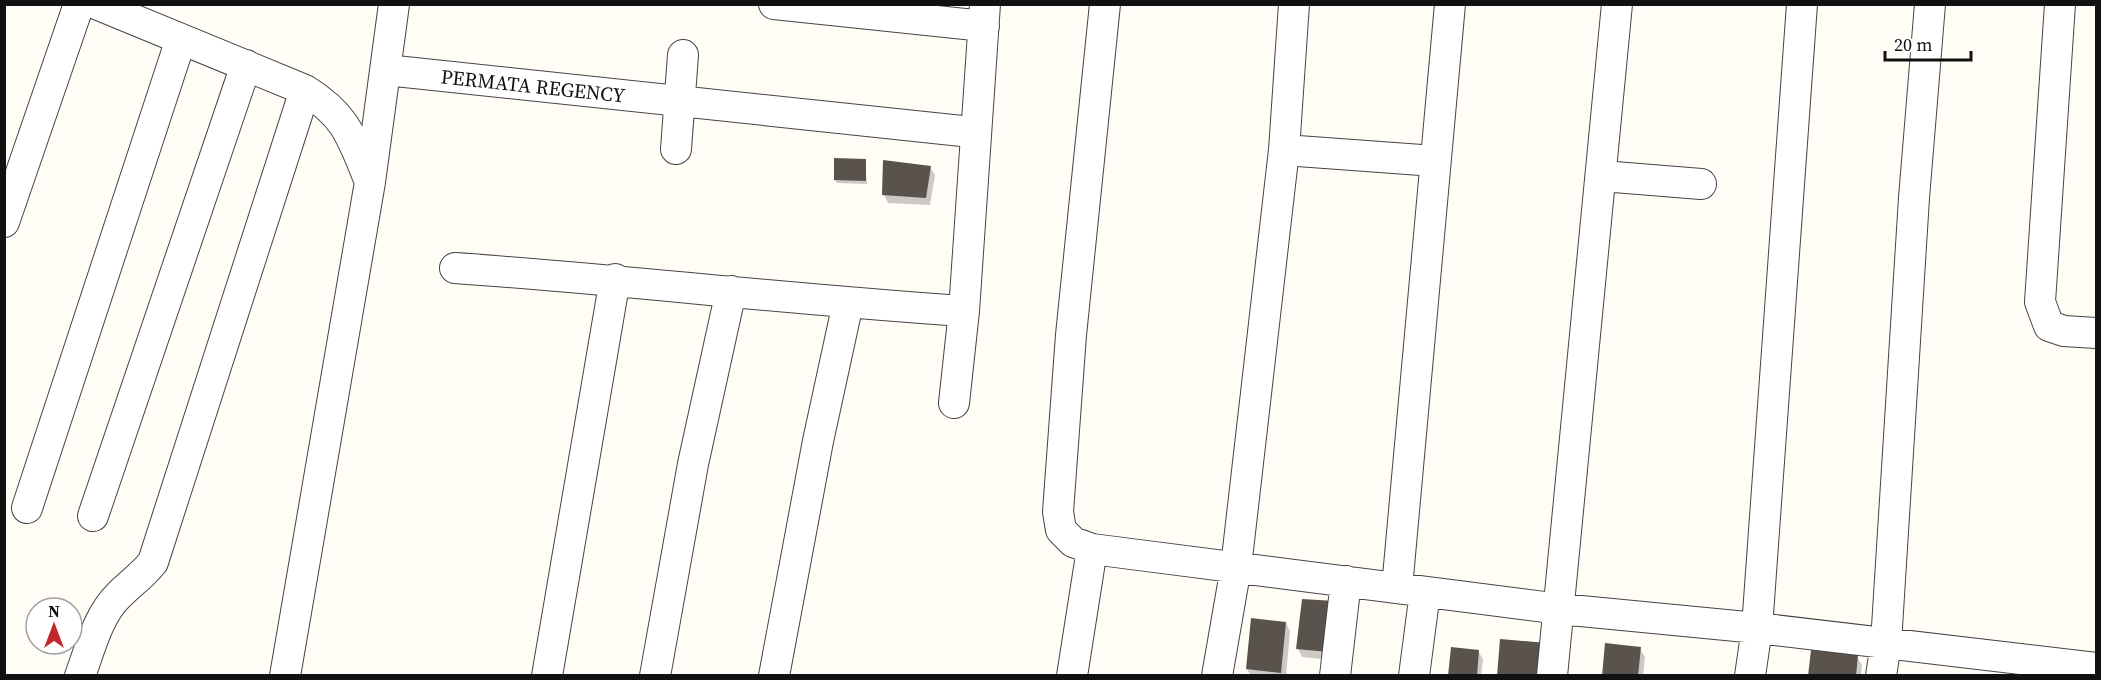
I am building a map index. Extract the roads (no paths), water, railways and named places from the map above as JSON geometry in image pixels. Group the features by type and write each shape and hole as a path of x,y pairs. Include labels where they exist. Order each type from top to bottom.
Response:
{"street":[{"path":"4,222 79,4"},
{"path":"96,4 246,65 317,97 354,105 370,102 384,82"},
{"path":"285,675 370,182 394,4"},
{"path":"774,4 985,15 964,311 954,403"},
{"path":"1105,4 1071,335 1058,512 1060,530 1073,542 1092,549 1560,609 1886,643 2006,666 2097,668"},
{"path":"1217,675 1236,567 1284,150 1294,4"},
{"path":"1414,675 1411,590 1434,161 1450,4"},
{"path":"1552,675 1617,4"},
{"path":"1750,675 1757,628 1802,4"},
{"path":"1881,675 1886,643 1914,198 1930,4"},
{"path":"2060,4 2040,302 2049,326 2097,333"},
{"path":"27,508 181,39"},
{"path":"676,150 683,56"},
{"path":"93,516 246,65"},
{"name":"PERMATA REGENCY","path":"384,82 680,103 962,131"},
{"path":"317,97 338,114 354,141 370,182"},
{"path":"80,675 102,620 118,595 139,579 153,562 317,97"},
{"path":"1284,150 1434,161"},
{"path":"1602,176 1701,183"},
{"path":"455,268 615,279 848,303 964,311"},
{"path":"547,675 615,279"},
{"path":"655,675 693,464 731,291"},
{"path":"774,675 818,441 848,303"},
{"path":"1072,675 1092,549"},
{"path":"1335,675 1346,581"}]}
